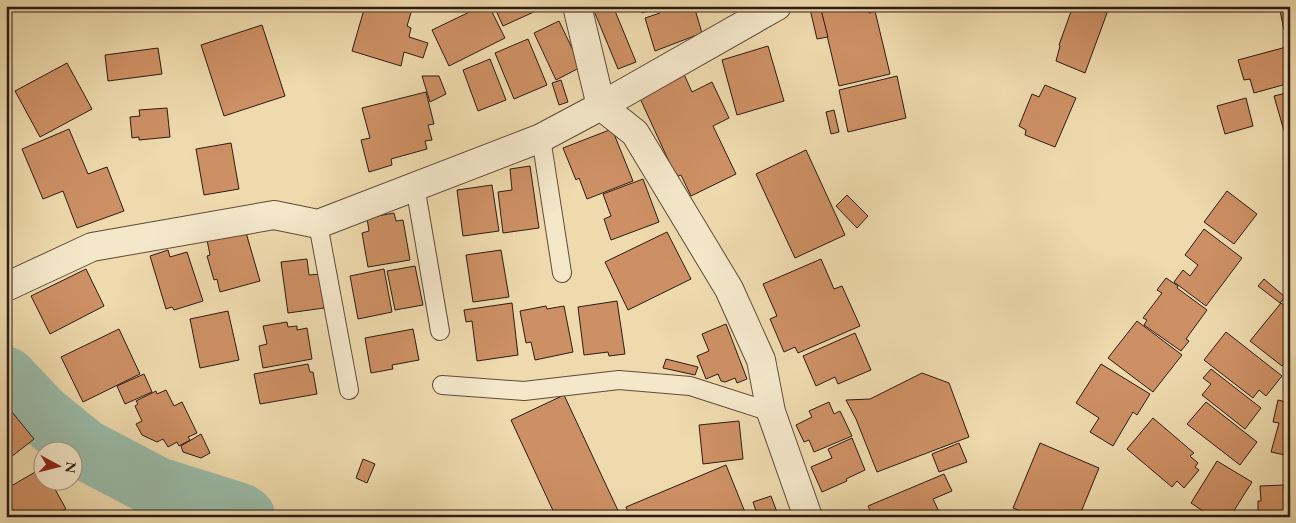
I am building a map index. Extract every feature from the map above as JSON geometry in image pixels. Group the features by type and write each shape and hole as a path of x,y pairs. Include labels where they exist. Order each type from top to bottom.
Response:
{"street":[{"path":"577,6 601,106 635,133 729,289 761,360 771,412 808,517"},
{"path":"6,287 92,247 274,215 318,224 541,138 777,6"}],"lane":[{"path":"541,138 562,273"},
{"path":"415,186 440,331"},
{"path":"318,224 349,390"},
{"path":"442,385 524,391 620,380 690,386 771,412"}],"building":[{"path":"365,6 413,6 407,26 411,28 409,37 428,43 423,58 404,52 401,66 352,51"},
{"path":"482,6 489,6 505,38 449,66 432,30"},
{"path":"494,6 547,6 503,26"},
{"path":"592,6 613,6 636,62 618,69"},
{"path":"640,6 694,6 702,33 655,51 645,18 660,13 658,8 642,13"},
{"path":"820,6 868,6 869,13 875,11 890,74 839,86"},
{"path":"820,6 828,37 817,39 810,9"},
{"path":"868,6 897,6 869,13"},
{"path":"1073,6 1086,6 1107,13 1085,73 1056,61 1059,45"},
{"path":"1279,6 1290,6 1290,29 1284,30"},
{"path":"559,21 581,67 556,80 534,33"},
{"path":"262,25 285,96 224,116 201,45"},
{"path":"528,39 547,85 514,99 495,53"},
{"path":"768,46 784,101 737,115 722,60"},
{"path":"1290,46 1290,83 1254,93 1250,79 1244,80 1238,60"},
{"path":"158,48 162,74 108,81 105,55"},
{"path":"490,59 506,100 478,111 463,70"},
{"path":"67,63 92,109 40,137 15,91"},
{"path":"683,72 692,92 712,82 729,118 713,126 736,174 691,196 681,175 676,177 638,94"},
{"path":"422,76 439,76 446,94 430,102"},
{"path":"897,76 906,118 848,132 839,90"},
{"path":"561,80 568,102 559,105 552,83"},
{"path":"1045,85 1076,98 1055,147 1025,135 1026,130 1019,126 1032,94 1039,97"},
{"path":"426,92 434,124 428,125 432,140 425,141 427,149 391,159 392,165 369,172 361,140 370,138 362,108"},
{"path":"1290,92 1290,129 1284,131 1274,96"},
{"path":"1246,98 1253,126 1225,134 1217,106"},
{"path":"167,108 170,137 139,140 139,137 132,138 130,117 140,116 139,110"},
{"path":"834,110 839,132 831,134 826,112"},
{"path":"69,129 88,174 107,167 124,211 77,228 63,191 43,199 22,149"},
{"path":"612,129 633,181 587,199 579,178 576,180 563,148"},
{"path":"231,143 239,189 204,195 196,149"},
{"path":"806,150 845,235 795,258 756,174"},
{"path":"530,166 539,228 503,233 498,192 512,190 510,169"},
{"path":"643,179 659,222 611,240 604,219 611,216 603,194"},
{"path":"492,185 499,231 463,236 457,190"},
{"path":"1227,191 1257,214 1234,244 1204,222"},
{"path":"847,195 868,216 857,228 836,206"},
{"path":"394,213 396,221 403,220 410,260 368,267 362,233 369,231 367,218"},
{"path":"245,229 260,281 220,292 217,279 214,280 207,256 210,255 207,240"},
{"path":"1204,229 1242,258 1206,306 1174,282 1183,270 1190,276 1198,265 1185,255"},
{"path":"667,232 691,279 628,310 605,262"},
{"path":"168,250 170,257 187,252 203,301 174,310 172,307 166,309 150,256"},
{"path":"501,250 509,297 473,302 466,255"},
{"path":"307,259 309,275 320,274 324,308 288,313 281,262"},
{"path":"821,259 834,289 842,286 860,326 798,353 795,347 784,352 770,319 777,316 763,284"},
{"path":"415,266 423,305 395,310 387,271"},
{"path":"86,269 104,306 50,334 31,296"},
{"path":"384,269 392,312 358,319 350,276"},
{"path":"1166,278 1207,310 1186,339 1189,341 1181,351 1144,325 1147,320 1143,318 1162,293 1157,290"},
{"path":"1264,279 1285,297 1280,303 1258,286"},
{"path":"617,301 625,354 609,356 608,352 584,355 578,307"},
{"path":"512,303 518,355 477,361 472,321 466,322 464,310"},
{"path":"1281,303 1290,310 1290,357 1282,366 1250,341"},
{"path":"546,306 547,309 564,306 573,352 535,360 531,342 526,343 520,311"},
{"path":"228,311 239,360 200,368 190,319"},
{"path":"1137,321 1182,355 1153,392 1108,358"},
{"path":"287,322 288,327 297,326 297,330 307,328 312,359 263,368 259,346 267,344 263,326"},
{"path":"726,324 747,379 737,383 735,378 725,382 721,381 718,374 706,379 697,356 709,351 702,334"},
{"path":"119,329 140,374 83,402 61,357"},
{"path":"413,329 419,360 392,365 393,369 371,373 365,338"},
{"path":"1226,332 1282,376 1266,396 1259,390 1253,398 1204,360"},
{"path":"855,333 871,370 838,384 835,377 816,386 803,356"},
{"path":"666,359 698,367 695,375 663,368"},
{"path":"308,364 310,372 313,372 317,394 260,404 254,374"},
{"path":"1101,364 1150,394 1137,415 1133,412 1113,446 1090,432 1099,418 1076,403"},
{"path":"1211,369 1261,408 1245,429 1202,395 1211,384 1203,378"},
{"path":"922,373 949,383 969,437 877,472 856,419 846,400 870,399"},
{"path":"144,374 152,392 125,404 117,386"},
{"path":"166,390 174,406 182,402 197,433 188,437 190,440 179,446 177,442 168,447 163,439 157,442 142,435 136,424 142,421 135,406 138,404 136,401 156,391 157,394"},
{"path":"564,395 621,517 556,517 511,420"},
{"path":"1278,400 1290,403 1290,456 1271,452 1279,423 1273,422"},
{"path":"829,402 834,414 840,411 852,436 814,452 809,440 804,442 796,425 812,417 809,411"},
{"path":"1206,402 1257,442 1240,465 1187,424"},
{"path":"12,412 34,439 6,461 6,417"},
{"path":"1153,418 1194,453 1190,456 1198,463 1195,467 1199,470 1184,488 1177,481 1172,487 1127,449"},
{"path":"739,421 743,459 703,464 699,425"},
{"path":"201,434 210,453 201,458 183,452 181,446"},
{"path":"852,438 865,470 846,479 847,481 822,492 811,467 832,458 828,449"},
{"path":"959,443 967,462 939,472 932,454"},
{"path":"1040,443 1099,468 1079,517 1034,517 1013,508"},
{"path":"363,459 375,464 367,483 356,478"},
{"path":"1217,461 1252,482 1230,517 1212,517 1191,503"},
{"path":"726,465 747,517 630,517 626,507"},
{"path":"32,474 32,490 56,490 66,509 52,517 17,517 6,498 6,489"},
{"path":"944,474 952,491 933,499 941,516 873,517 868,506"},
{"path":"1284,485 1284,491 1290,491 1290,517 1258,517 1258,501 1261,501 1260,486"},
{"path":"771,496 778,515 758,517 753,502"},
{"path":"498,512 500,517 489,517"}],"waterway":[{"path":"6,377 41,414 84,449 156,487 239,513 245,517"}]}
